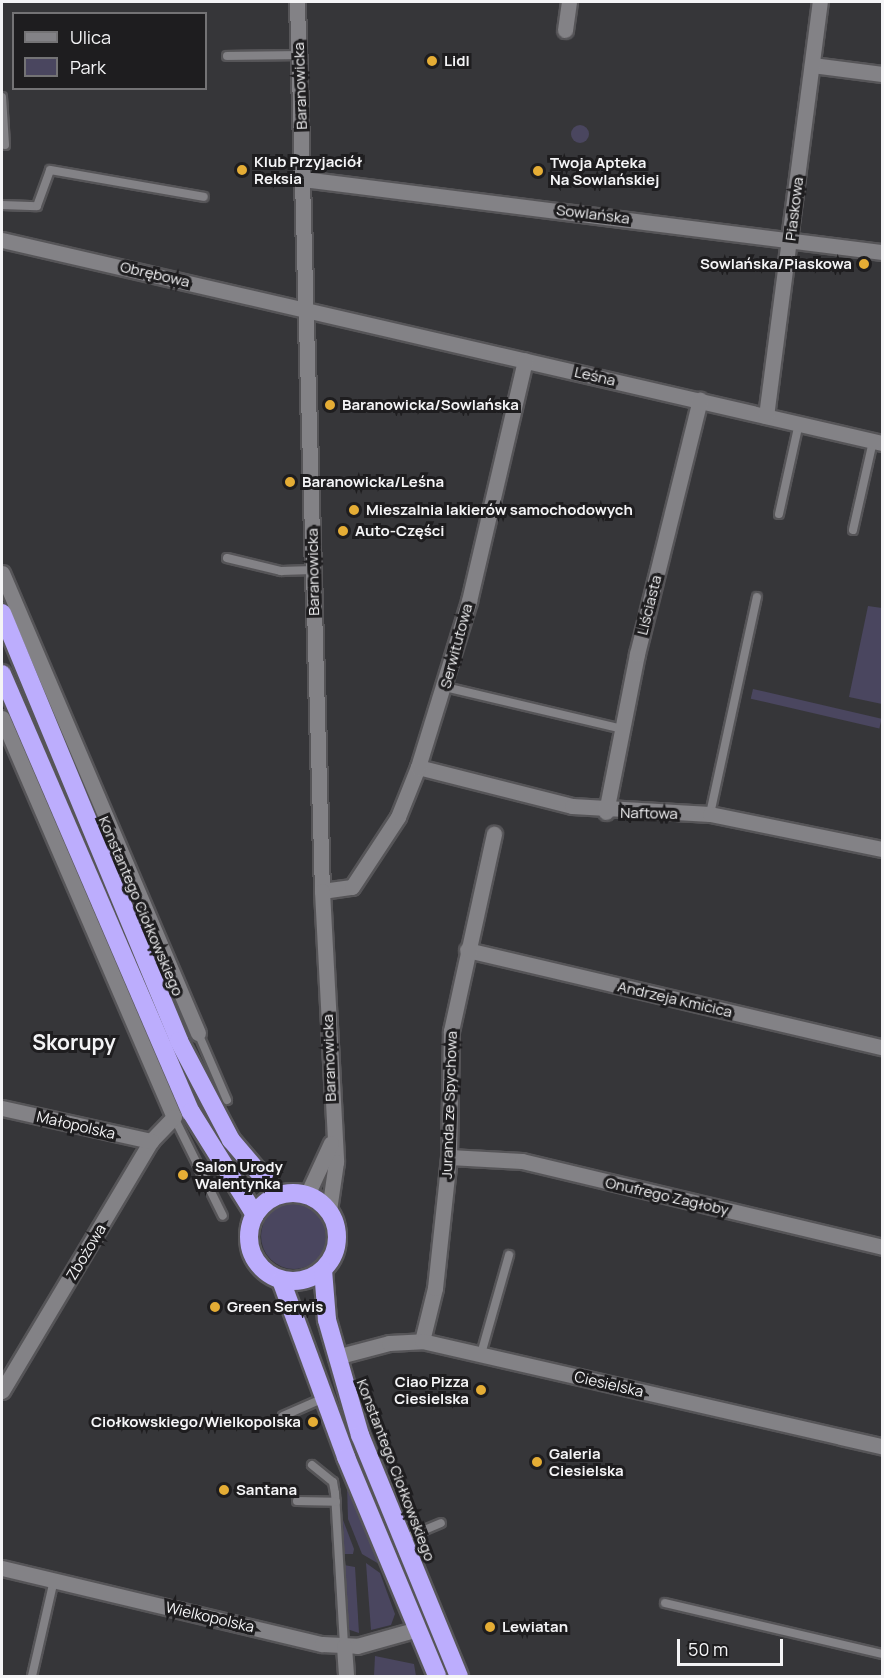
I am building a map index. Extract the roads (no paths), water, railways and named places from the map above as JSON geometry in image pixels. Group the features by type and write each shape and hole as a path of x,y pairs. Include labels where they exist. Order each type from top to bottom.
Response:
{"highway":[{"name":"Konstantego Ciołkowskiego","path":"2,613 179,1041 231,1140 278,1195"},
{"path":"2,674 192,1112 255,1215 251,1251 260,1267 281,1280 311,1278 324,1270 338,1235 329,1210 307,1195 278,1195 255,1215"},
{"name":"Konstantego Ciołkowskiego","path":"324,1270 336,1357 401,1539 459,1677"},
{"path":"281,1280 438,1677"}],"street":[{"name":"Baranowicka","path":"297,2 322,891 331,1143 336,1186 329,1210"},
{"path":"565,30 569,2"},
{"name":"Piaskowa","path":"766,416 820,2"},
{"path":"812,65 882,74"},
{"name":"Sowlańska","path":"303,179 882,252"},
{"name":"Obrębowa","path":"2,240 307,310"},
{"name":"Leśna","path":"307,310 878,442"},
{"name":"Serwitutowa","path":"322,891 352,887 399,817 445,687 525,360"},
{"name":"Liściasta","path":"606,812 622,729 700,400"},
{"path":"2,573 198,1033"},
{"path":"2,717 174,1117"},
{"name":"Naftowa","path":"418,767 606,812 710,814 882,849"},
{"name":"Juranda ze Spychowa","path":"422,1341 435,1288 449,1157 451,1031 494,834"},
{"name":"Andrzeja Kmicica","path":"467,950 882,1047"},
{"name":"Małopolska","path":"2,1108 151,1141"},
{"name":"Zbożowa","path":"2,1390 151,1141 174,1117"},
{"name":"Baranowicka","path":"307,1195 331,1143"},
{"name":"Onufrego Zagłoby","path":"449,1157 522,1161 882,1247"},
{"name":"Ciesielska","path":"336,1357 389,1343 422,1341 882,1446"},
{"name":"Wielkopolska","path":"2,1568 344,1646 418,1629"},
{"path":"344,1646 346,1677"}],"lane":[{"path":"227,56 299,55"},
{"path":"2,97 5,145"},
{"path":"2,205 37,207 50,170 204,197"},
{"path":"779,514 799,423"},
{"path":"853,530 878,442"},
{"path":"227,558 281,572 313,570"},
{"path":"710,814 757,597"},
{"path":"445,687 622,729"},
{"path":"198,1033 227,1100"},
{"path":"174,1117 223,1216"},
{"path":"480,1354 509,1255"},
{"path":"283,1416 326,1398"},
{"path":"312,1465 333,1482 344,1646"},
{"path":"297,1501 336,1502"},
{"path":"401,1539 441,1523"},
{"path":"32,1677 54,1580"},
{"path":"665,1604 882,1654"}],"place":[{"name":"Lidl","path":"432,61"},
{"name":"Klub Przyjaciół Reksia","path":"242,170"},
{"name":"Twoja Apteka Na Sowlańskiej","path":"538,171"},
{"name":"Sowlańska/Piaskowa","path":"864,264"},
{"name":"Baranowicka/Sowlańska","path":"330,405"},
{"name":"Baranowicka/Leśna","path":"290,482"},
{"name":"Mieszalnia lakierów samochodowych","path":"354,510"},
{"name":"Auto-Części","path":"343,531"},
{"name":"Salon Urody Walentynka","path":"183,1175"},
{"name":"Green Serwis","path":"215,1307"},
{"name":"Ciao Pizza Ciesielska","path":"481,1390"},
{"name":"Ciołkowskiego/Wielkopolska","path":"313,1422"},
{"name":"Galeria Ciesielska","path":"537,1462"},
{"name":"Santana","path":"224,1490"},
{"name":"Lewiatan","path":"490,1627"}],"district":[{"name":"Skorupy","path":"74,1042"}]}
